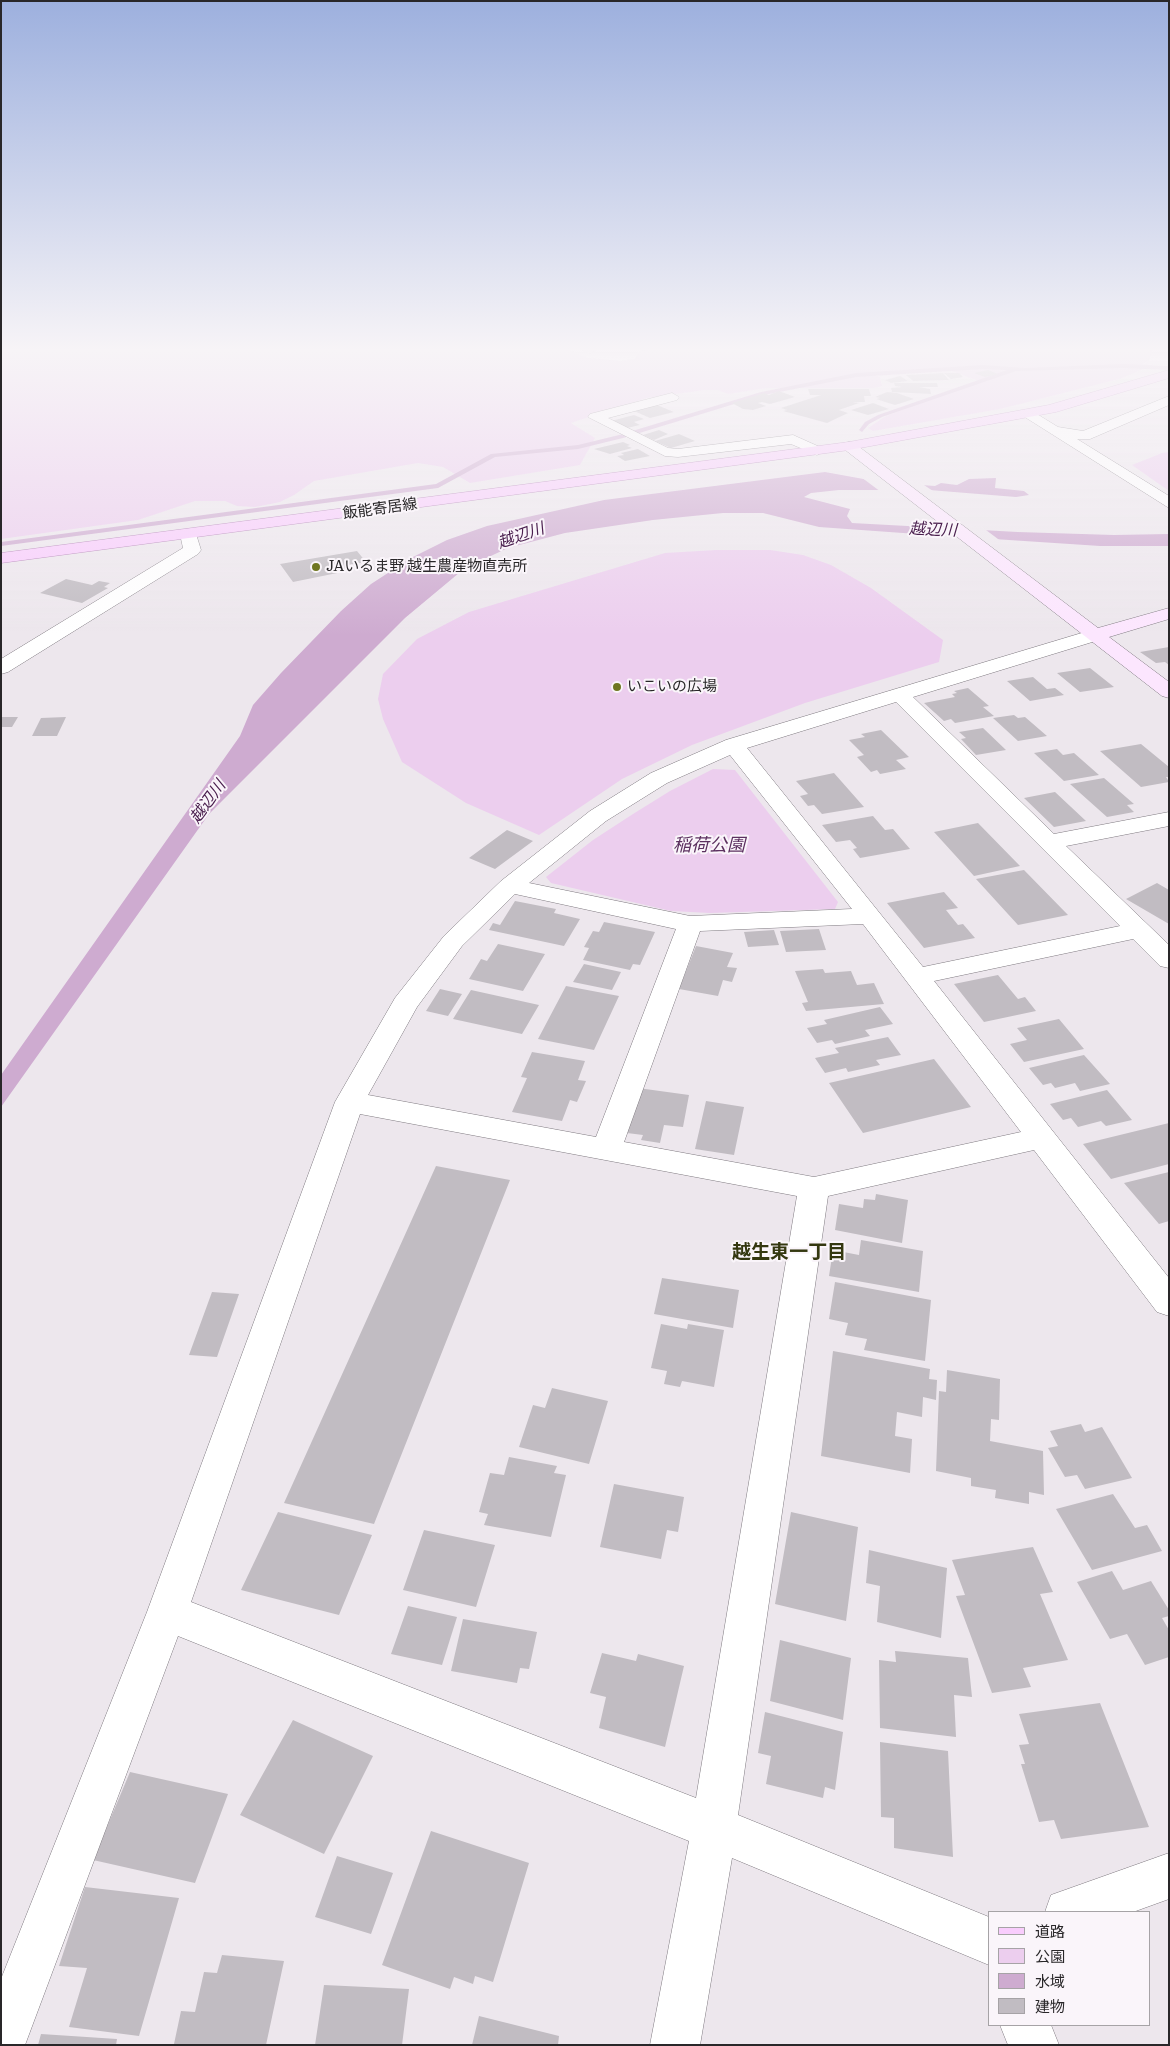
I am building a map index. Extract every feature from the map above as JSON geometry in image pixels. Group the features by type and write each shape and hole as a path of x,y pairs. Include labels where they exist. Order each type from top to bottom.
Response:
{"main road":[{"name":"飯能寄居線","path":"1,558 849,446"}],"street":[{"path":"652,445 665,452 678,453 740,445"},
{"path":"806,445 817,451"},
{"path":"1076,445 1169,503"},
{"path":"849,446 1169,692"},
{"path":"1,668 192,550 188,534"},
{"path":"1,2043 167,1612 350,1102 405,1004 453,942 510,886 598,816 659,778 734,745 900,695 1083,626 1169,614"},
{"path":"900,695 1169,960"},
{"path":"734,745 917,976 1169,1303"},
{"path":"1049,842 1169,819"},
{"path":"510,886 690,924 870,916"},
{"path":"606,1150 690,924"},
{"path":"917,976 1138,930"},
{"path":"350,1102 814,1188 1042,1138"},
{"path":"676,2045 714,1828 814,1188"},
{"path":"167,1612 714,1828 988,1943"},
{"path":"1071,1911 1169,1876"},
{"path":"1025,2026 1034,2045"}],"green space":[{"path":"1,445 591,445 580,465 470,483 443,467 418,463 314,481 280,502 255,507 237,506 225,501 195,501 138,520 1,539"},
{"path":"1169,452 1169,491 1132,465 1162,453"},
{"name":"いこいの広場","path":"716,550 770,550 803,555 831,565 871,588 943,640 939,662 805,703 692,745 622,779 539,835 466,803 402,762 383,719 378,699 383,674 417,639 469,612 665,553"},
{"name":"稲荷公園","path":"713,769 735,770 838,902 835,909 710,913 671,911 551,883 546,877 593,840 633,814 670,791"}],"water":[{"name":"越辺川","path":"825,472 880,482 935,486 941,483 957,485 969,479 996,478 995,488 1024,491 1029,495 1016,497 929,490 839,490 811,493 804,497 850,509 847,516 852,523 1018,532 1114,535 1169,534 1169,546 1100,546 819,527 763,513 723,513 653,520 565,533 508,548 465,568 405,618 209,814 1,1107 1,1075 240,736 253,705 341,611 371,584 411,558 447,540 487,526 604,500"}],"pier":[{"path":"854,475 921,483 936,493 881,492 861,477"},
{"path":"921,524 982,527 1002,542 940,538"}],"building":[{"path":"609,445 629,445 627,446 632,448 610,454 594,449"},
{"path":"665,445 680,445 671,448"},
{"path":"638,449 650,456 625,461 617,456 624,455 621,453"},
{"name":"JAいるま野 越生農産物直売所","path":"357,551 366,562 348,565 352,570 293,582 280,564"},
{"path":"66,579 92,585 99,581 110,583 104,587 108,588 82,603 40,593"},
{"path":"1169,647 1169,665 1165,662 1156,663 1140,652"},
{"path":"1090,668 1114,687 1080,692 1057,673"},
{"path":"1033,677 1047,689 1055,688 1064,695 1030,701 1007,681"},
{"path":"968,688 989,706 983,707 994,716 955,723 951,719 944,721 924,703 955,697 952,694 957,693 954,691"},
{"path":"1014,715 1018,718 1025,717 1047,736 1018,741 993,718"},
{"path":"1,717 18,717 12,727 1,727"},
{"path":"66,717 57,736 32,736 41,718"},
{"path":"983,728 1006,750 976,755 961,739 966,738 959,732"},
{"path":"881,730 909,757 896,760 906,769 880,774 877,770 871,772 857,757 864,755 849,740 865,737 861,734"},
{"path":"1141,744 1169,767 1169,777 1166,777 1169,782 1141,787 1100,751"},
{"path":"1057,749 1063,755 1074,753 1099,775 1064,781 1034,753"},
{"path":"834,773 864,807 822,814 814,805 808,806 800,796 808,794 796,781"},
{"path":"1104,778 1134,804 1127,805 1134,812 1107,817 1070,784"},
{"path":"1055,792 1086,821 1054,827 1024,798"},
{"path":"873,816 885,830 893,829 910,849 860,858 853,849 857,848 850,840 836,842 822,825"},
{"path":"978,823 1020,866 974,876 934,832"},
{"path":"507,830 533,841 495,869 469,858"},
{"path":"1024,870 1068,915 1018,925 976,879"},
{"path":"1157,883 1169,890 1169,924 1126,899"},
{"path":"944,892 958,908 946,910 958,925 963,924 975,938 924,948 887,903"},
{"path":"515,901 556,909 554,913 580,919 564,946 489,930 493,923 500,925"},
{"path":"604,922 655,932 640,965 633,964 630,970 583,960 589,948 584,947 593,931 599,932"},
{"path":"819,929 826,950 786,952 780,931"},
{"path":"774,930 779,945 748,947 744,932"},
{"path":"498,944 545,954 523,991 469,979 481,959 487,961"},
{"path":"696,946 733,953 727,967 737,968 732,982 723,980 718,996 679,989"},
{"path":"584,964 621,972 612,990 573,982"},
{"path":"823,969 825,973 851,971 857,985 874,983 884,1004 806,1011 802,1003 808,1002 795,971"},
{"path":"998,975 1018,999 1025,997 1036,1011 984,1022 954,984"},
{"path":"566,986 619,996 594,1050 538,1039"},
{"path":"440,989 462,994 448,1016 426,1011"},
{"path":"471,990 539,1005 522,1034 453,1019"},
{"path":"880,1007 893,1024 865,1030 870,1036 835,1044 832,1040 817,1043 807,1028 827,1024 824,1020"},
{"path":"1059,1019 1084,1049 1024,1062 1010,1044 1027,1040 1017,1028"},
{"path":"888,1037 901,1055 876,1060 880,1065 848,1072 846,1068 825,1073 815,1058 839,1053 835,1048"},
{"path":"532,1052 585,1061 578,1080 586,1081 577,1102 570,1100 562,1121 512,1112 527,1078 521,1077"},
{"path":"1084,1055 1110,1084 1080,1091 1075,1083 1055,1088 1051,1083 1043,1085 1029,1068"},
{"path":"934,1059 971,1107 863,1133 829,1083"},
{"path":"638,1088 689,1095 683,1127 664,1125 660,1143 641,1140 643,1135 627,1133"},
{"path":"1107,1090 1132,1120 1106,1126 1101,1121 1078,1127 1071,1118 1063,1120 1050,1104"},
{"path":"706,1101 744,1107 734,1155 695,1149"},
{"path":"1169,1123 1169,1164 1111,1179 1083,1144"},
{"path":"436,1166 510,1180 374,1524 284,1503"},
{"path":"1169,1172 1169,1221 1159,1224 1124,1183"},
{"path":"876,1194 908,1200 902,1243 835,1230 839,1204 863,1208 864,1199 875,1200"},
{"path":"861,1240 923,1251 919,1292 829,1276 833,1250 859,1255"},
{"path":"662,1278 739,1290 733,1328 654,1314"},
{"path":"835,1282 931,1300 925,1361 864,1350 867,1339 845,1335 848,1323 829,1319"},
{"path":"212,1292 239,1294 217,1357 189,1355"},
{"path":"661,1324 687,1329 688,1324 724,1330 714,1387 682,1381 680,1387 664,1384 667,1371 651,1368"},
{"path":"833,1351 930,1369 929,1379 937,1380 936,1400 923,1397 922,1417 897,1412 895,1436 912,1439 910,1473 821,1456"},
{"path":"947,1370 1000,1379 999,1420 991,1419 990,1441 1043,1451 1044,1495 1029,1492 1029,1504 995,1498 996,1490 971,1486 971,1478 936,1471 939,1391 946,1392"},
{"path":"552,1388 608,1401 589,1464 519,1447 533,1405 545,1408"},
{"path":"1081,1424 1085,1432 1102,1427 1132,1478 1085,1489 1077,1475 1065,1477 1048,1448 1058,1446 1050,1431"},
{"path":"509,1457 557,1466 554,1473 566,1475 551,1537 484,1525 488,1514 479,1512 490,1473 504,1475"},
{"path":"614,1484 684,1497 678,1532 667,1530 661,1559 600,1547"},
{"path":"1113,1494 1135,1528 1147,1525 1162,1551 1092,1570 1056,1509"},
{"path":"278,1512 372,1535 339,1615 241,1590"},
{"path":"791,1512 858,1527 846,1621 775,1604"},
{"path":"424,1530 495,1545 476,1607 403,1590"},
{"path":"1033,1547 1053,1592 1040,1594 1068,1660 1023,1668 1031,1687 992,1693 956,1596 965,1595 952,1560"},
{"path":"869,1550 947,1568 941,1638 877,1622 880,1586 866,1583"},
{"path":"1112,1571 1123,1590 1151,1581 1169,1610 1169,1616 1162,1618 1169,1630 1169,1657 1145,1665 1127,1634 1110,1639 1077,1582"},
{"path":"408,1606 457,1617 442,1665 391,1654"},
{"path":"463,1619 537,1632 529,1669 520,1668 517,1683 451,1671"},
{"path":"780,1640 851,1658 843,1720 770,1701"},
{"path":"895,1651 968,1658 972,1697 954,1695 956,1737 880,1728 879,1660 896,1662"},
{"path":"602,1653 636,1661 638,1654 684,1666 665,1747 599,1728 606,1697 590,1693"},
{"path":"1100,1703 1149,1827 1061,1839 1054,1820 1039,1822 1021,1764 1025,1764 1019,1745 1029,1744 1019,1714"},
{"path":"765,1712 843,1732 835,1790 825,1787 823,1798 766,1784 771,1756 758,1753"},
{"path":"293,1720 373,1756 324,1854 240,1815"},
{"path":"880,1742 948,1751 953,1857 894,1848 894,1818 881,1817"},
{"path":"130,1772 228,1794 195,1883 93,1860"},
{"path":"431,1831 529,1863 493,1982 475,1976 473,1984 454,1977 450,1989 382,1965"},
{"path":"337,1856 393,1873 371,1934 315,1917"},
{"path":"85,1887 179,1898 139,2036 69,2027 87,1968 59,1966"},
{"path":"222,1955 284,1961 266,2045 174,2044 181,2011 195,2012 204,1972 217,1973"},
{"path":"324,1985 409,1989 402,2045 315,2045"},
{"path":"479,2016 559,2036 558,2045 472,2045"},
{"path":"41,2034 117,2039 116,2045 38,2045"}],"waterway":[{"path":"1,544 438,486 493,455 585,445"}],"place":[{"name":"JAいるま野 越生農産物直売所","path":"316,567"},
{"name":"いこいの広場","path":"617,687"}],"district":[{"name":"越生東一丁目","path":"789,1252"}]}
